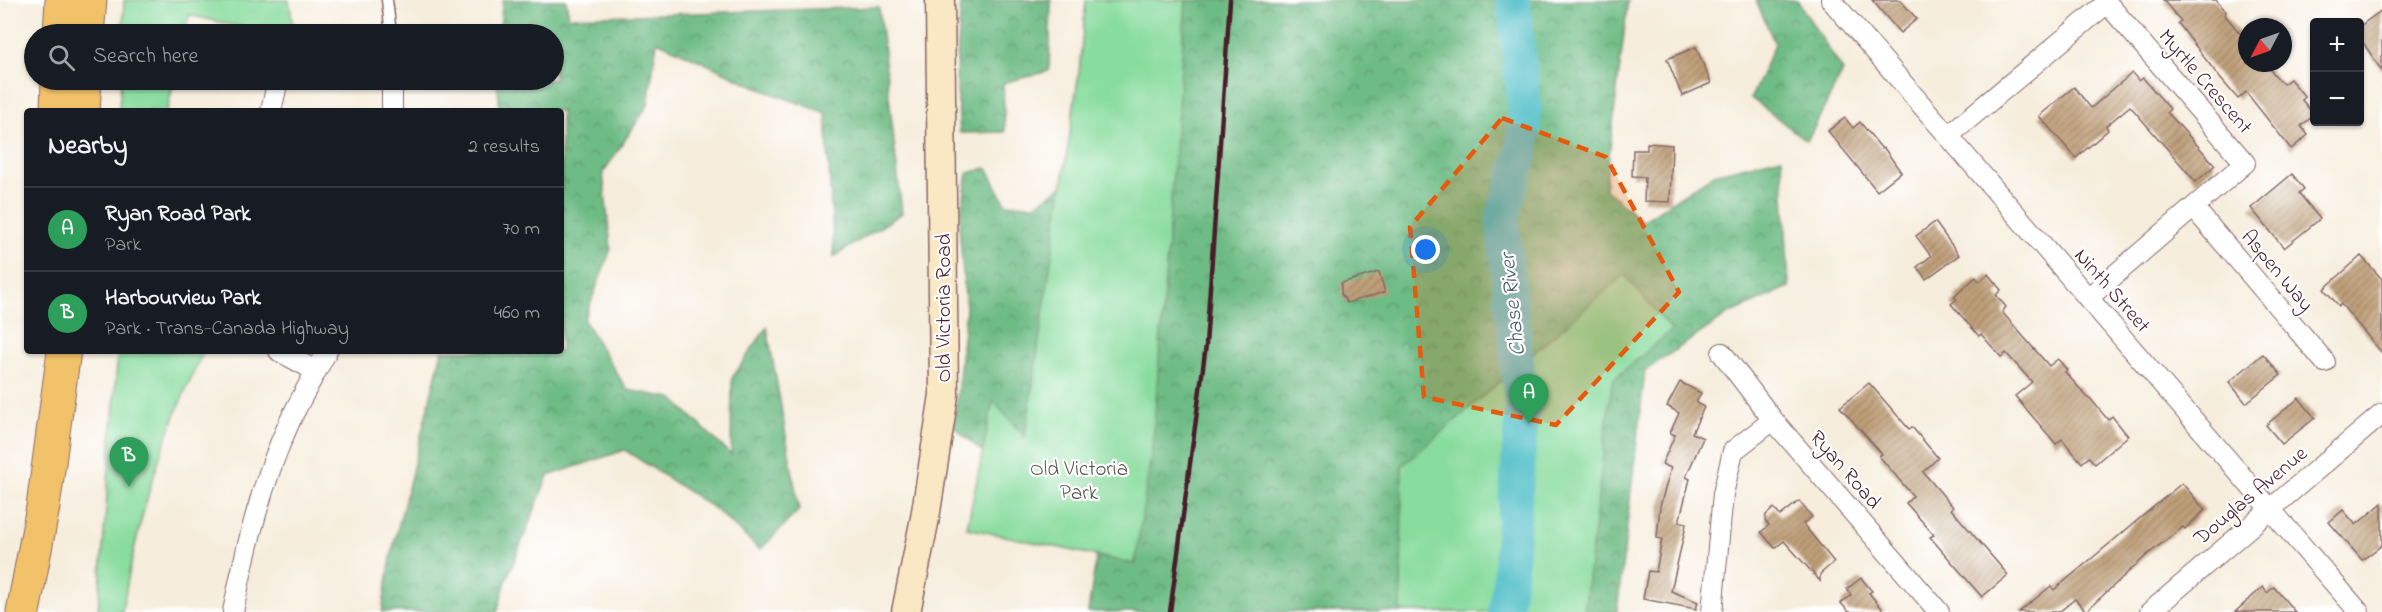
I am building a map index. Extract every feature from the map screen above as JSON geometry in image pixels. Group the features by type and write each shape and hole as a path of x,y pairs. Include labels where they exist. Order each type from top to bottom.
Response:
{"highway":[{"path":"61,24 62,0"},
{"path":"88,24 90,0"},
{"path":"57,108 58,90"},
{"path":"83,108 84,90"},
{"path":"47,354 48,464"},
{"path":"23,612 44,507 64,354"}],"street":[{"name":"Old Victoria Road","path":"906,612 925,518 944,395 940,0"},
{"name":"Ninth Street","path":"1831,0 2359,612"},
{"name":"Myrtle Crescent","path":"1948,136 2107,3 2245,163 2088,298"},
{"path":"272,108 276,90"},
{"path":"392,90 392,108"},
{"name":"Aspen Way","path":"2194,208 2325,362"},
{"name":"Ryan Road","path":"1722,353 1773,420 1939,612"},
{"path":"285,354 316,371"},
{"path":"233,612 246,546 269,473 290,422 325,354"},
{"name":"Douglas Avenue","path":"2150,612 2382,414"},
{"path":"1712,612 1723,494 1733,451 1773,420"}],"lane":[{"path":"387,0 390,24"}],"highlighted area":[{"path":"1502,118 1606,157 1679,292 1556,425 1424,397 1410,227"}],"green space":[{"path":"124,0 289,0 293,24 228,24 189,15 187,24 123,24"},
{"path":"503,0 566,0 569,17 879,7 902,213 834,257 826,113 763,90 657,41 648,105 603,173 611,249 584,320 627,390 672,398 731,455 732,378 767,327 799,510 760,550 715,509 625,450 548,476 506,581 497,612 382,612 392,552 441,354 564,354 564,108 500,108 498,90 564,90 564,24 500,24"},
{"path":"961,0 1051,0 1049,71 1003,83 1005,132 960,133 956,74"},
{"name":"Old Victoria Park","path":"1086,0 1186,0 1153,441 1135,564 967,528 993,401 1025,437 1079,72"},
{"path":"1116,0 1628,0 1605,189 1643,221 1714,174 1782,157 1789,287 1727,315 1645,371 1617,612 1088,612 1097,553 954,427 966,309 959,226 968,173 987,168 1006,204 1035,205 1094,164"},
{"path":"1756,0 1797,0 1843,71 1807,141 1751,98 1775,44"},
{"path":"120,90 172,90 168,108 119,108"},
{"path":"1624,275 1672,330 1612,381 1584,612 1401,612 1402,466"},
{"path":"118,354 203,354 176,414 153,478 135,544 122,612 98,612"}],"building":[{"path":"1872,0 1900,0 1917,19 1900,33"},
{"path":"2163,0 2216,0 2238,31 2238,72 2272,72 2283,84 2290,79 2305,97 2302,100 2310,110 2310,118 2301,126 2308,135 2291,149 2246,92 2238,99 2178,23 2181,21"},
{"path":"2382,10 2382,71 2364,44 2364,23"},
{"path":"1696,47 1711,83 1682,96 1667,59"},
{"path":"2132,73 2139,81 2143,78 2170,109 2167,112 2215,165 2196,182 2130,106 2106,126 2108,130 2076,158 2039,116 2074,87 2091,108"},
{"path":"1845,118 1853,128 1860,122 1882,149 1884,148 1901,172 1877,191 1828,131"},
{"path":"1647,143 1672,145 1670,202 1644,201 1645,177 1632,176 1633,150 1647,150"},
{"path":"2292,174 2304,189 2299,193 2320,219 2284,248 2251,208"},
{"path":"1935,222 1959,255 1926,279 1917,267 1931,256 1916,236"},
{"path":"2361,256 2382,279 2382,353 2341,304 2339,306 2324,289"},
{"path":"1379,272 1385,292 1347,303 1341,294 1341,283"},
{"path":"1988,274 2001,290 1996,295 2006,307 2002,312 2049,366 2058,359 2067,370 2065,372 2108,420 2112,416 2128,436 2095,464 2089,457 2082,463 2062,439 2056,444 2015,396 2032,382 2006,353 2001,357 1981,334 1979,336 1951,304 1957,299 1954,297 1976,277 1980,282"},
{"path":"2263,354 2281,375 2246,403 2229,382"},
{"path":"1680,382 1701,393 1696,403 1704,407 1692,433 1703,438 1686,477 1690,479 1679,522 1686,523 1671,591 1698,602 1696,609 1643,599 1648,571 1656,572 1662,539 1657,538 1660,506 1671,468 1662,464 1675,435 1670,433 1679,413 1667,406"},
{"path":"1869,383 1909,429 1912,427 1938,458 1923,472 1953,507 1951,509 2008,575 1982,597 1930,537 1934,535 1906,503 1913,496 1879,456 1882,454 1840,407"},
{"path":"2299,398 2315,418 2282,444 2266,425"},
{"path":"2182,483 2205,510 2185,529 2183,527 2148,554 2086,611 2075,599 2059,612 2019,612 2051,586 2054,590"},
{"path":"1799,501 1812,517 1803,524 1834,562 1820,574 1820,581 1784,541 1775,548 1761,532 1769,525 1765,521 1766,515 1774,508 1780,516"},
{"path":"2382,503 2382,545 2362,560 2329,522 2343,510 2356,525"},
{"path":"1861,578 1872,591 1869,593 1885,612 1849,612 1841,603 1851,595 1847,589"},
{"path":"2263,587 2267,593 2274,587 2295,612 2235,612"}],"waterway":[{"name":"Chase River","path":"1505,612 1510,576 1522,409 1502,219 1522,151 1525,111 1513,0"}],"railway":[{"path":"1170,612 1206,345 1230,0"}],"place":[{"name":"Ryan Road Park","path":"1529,424"},
{"name":"Harbourview Park","path":"129,487"}]}
